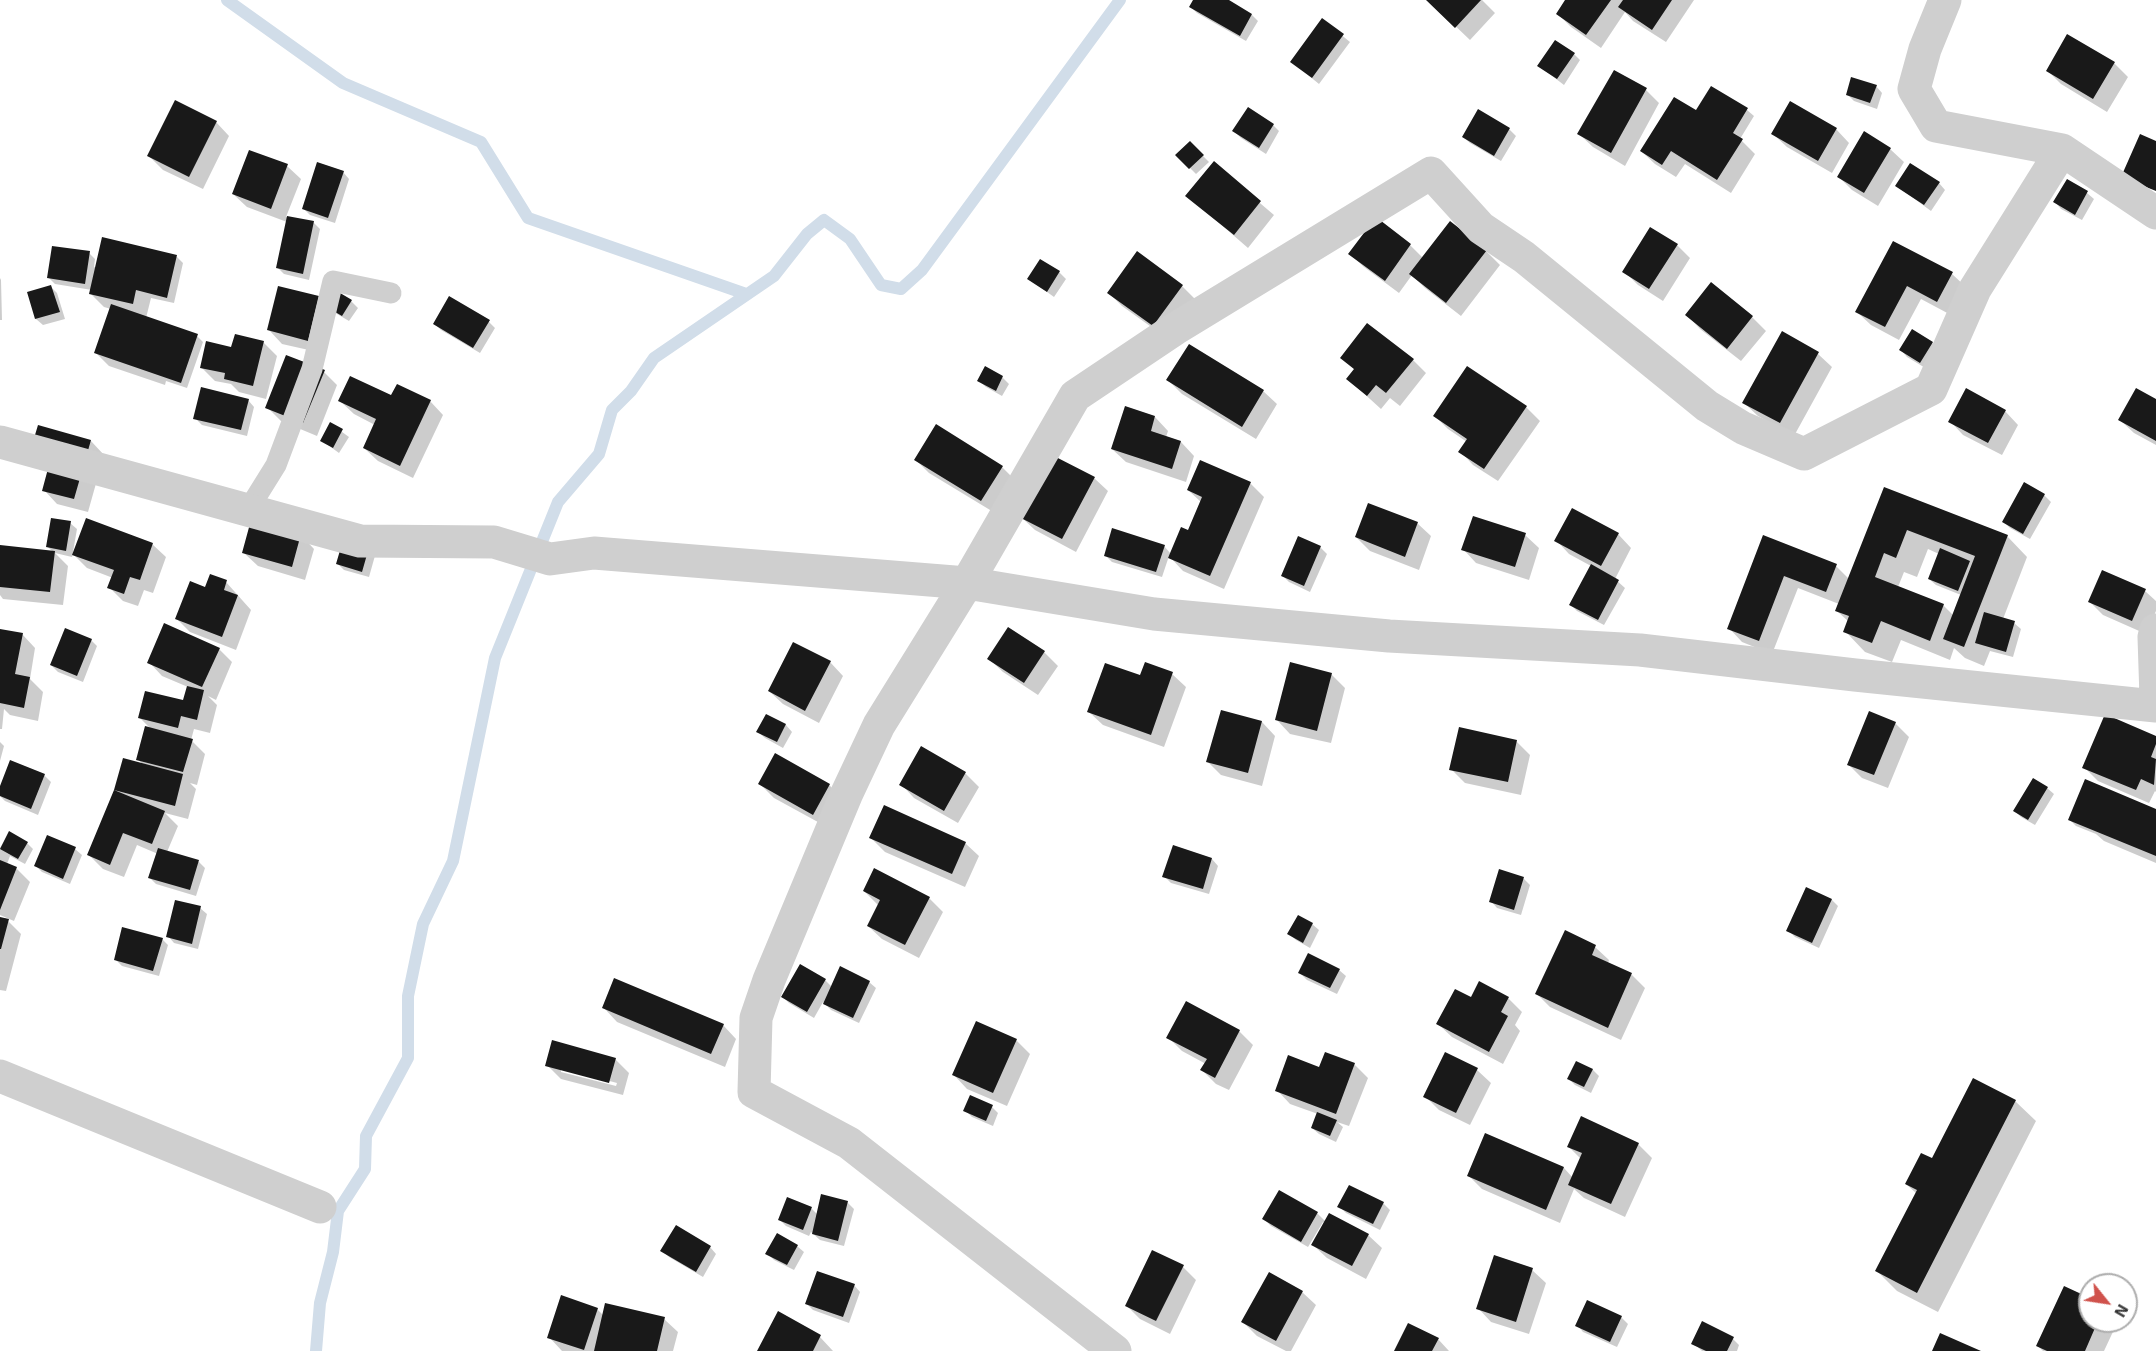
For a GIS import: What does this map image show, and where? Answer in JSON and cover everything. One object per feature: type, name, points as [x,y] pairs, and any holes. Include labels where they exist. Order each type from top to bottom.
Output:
[{"type":"street","points":[[1945,0],[1925,49],[1914,89],[1936,126],[2062,150],[2156,213]]},
{"type":"street","points":[[1115,1351],[849,1143],[754,1092],[756,1018],[769,980],[847,794],[879,725],[967,583],[1075,396],[1175,330],[1431,173],[1481,228],[1524,258],[1707,406],[1743,428],[1804,454],[1931,389],[1975,289],[2062,150]]},
{"type":"street","points":[[0,442],[360,541],[494,542],[535,556],[594,553],[967,583],[1154,614],[1389,636],[1640,650],[2156,706]]},
{"type":"street","points":[[2156,630],[2154,637],[2156,698]]},
{"type":"street","points":[[0,1076],[320,1207]]},
{"type":"lane","points":[[248,510],[276,465],[308,380],[333,281],[391,293]]},
{"type":"building","points":[[1193,0],[1229,0],[1252,14],[1240,36],[1189,7]]},
{"type":"building","points":[[1426,0],[1481,0],[1455,28]]},
{"type":"building","points":[[1565,0],[1611,0],[1586,35],[1556,14]]},
{"type":"building","points":[[1623,0],[1672,0],[1652,30],[1618,7]]},
{"type":"building","points":[[1322,18],[1344,34],[1312,78],[1290,62]]},
{"type":"building","points":[[2067,34],[2115,62],[2093,99],[2046,71]]},
{"type":"building","points":[[1555,40],[1575,53],[1557,79],[1537,66]]},
{"type":"building","points":[[1614,70],[1647,88],[1611,153],[1577,134]]},
{"type":"building","points":[[1851,77],[1877,85],[1870,103],[1846,95]]},
{"type":"building","points":[[1711,86],[1748,108],[1733,133],[1743,139],[1717,180],[1671,151],[1662,165],[1640,151],[1674,97],[1696,110]]},
{"type":"building","points":[[175,100],[217,121],[189,177],[147,156]]},
{"type":"building","points":[[1790,101],[1837,128],[1818,161],[1771,134]]},
{"type":"building","points":[[1248,107],[1274,124],[1259,148],[1232,131]]},
{"type":"building","points":[[1478,109],[1510,128],[1494,156],[1462,137]]},
{"type":"building","points":[[1864,131],[1891,148],[1864,193],[1837,177]]},
{"type":"building","points":[[2140,134],[2156,141],[2156,191],[2121,177]]},
{"type":"building","points":[[1190,141],[1204,155],[1189,169],[1175,155]]},
{"type":"building","points":[[249,150],[288,164],[271,209],[232,194]]},
{"type":"building","points":[[1214,161],[1261,201],[1234,235],[1185,196]]},
{"type":"building","points":[[317,162],[344,171],[328,218],[302,209]]},
{"type":"building","points":[[1910,163],[1940,182],[1924,205],[1895,186]]},
{"type":"building","points":[[2067,179],[2088,191],[2075,215],[2053,202]]},
{"type":"building","points":[[287,216],[314,221],[303,274],[276,268]]},
{"type":"building","points":[[1376,217],[1411,244],[1385,281],[1348,254]]},
{"type":"building","points":[[1450,221],[1487,250],[1446,303],[1409,274]]},
{"type":"building","points":[[1650,227],[1678,244],[1649,289],[1622,272]]},
{"type":"building","points":[[102,237],[177,255],[167,298],[136,290],[133,304],[89,294]]},
{"type":"building","points":[[1893,241],[1953,272],[1937,302],[1907,286],[1885,327],[1855,312]]},
{"type":"building","points":[[52,246],[90,251],[85,284],[47,278]]},
{"type":"building","points":[[1137,251],[1183,285],[1153,326],[1107,293]]},
{"type":"building","points":[[1040,259],[1060,271],[1047,292],[1027,279]]},
{"type":"building","points":[[1711,282],[1753,316],[1727,349],[1685,315]]},
{"type":"building","points":[[51,285],[60,312],[35,319],[27,292]]},
{"type":"building","points":[[278,286],[319,296],[308,341],[267,330]]},
{"type":"building","points":[[335,290],[352,300],[342,316],[325,306]]},
{"type":"building","points":[[449,296],[490,320],[473,348],[433,324]]},
{"type":"building","points":[[111,304],[198,334],[181,383],[94,353]]},
{"type":"building","points":[[1367,323],[1414,359],[1386,393],[1376,385],[1367,396],[1346,379],[1354,369],[1340,358]]},
{"type":"building","points":[[1912,329],[1933,342],[1920,363],[1899,350]]},
{"type":"building","points":[[1782,331],[1819,352],[1780,423],[1742,403]]},
{"type":"building","points":[[235,334],[264,341],[253,386],[224,379],[225,373],[200,368],[206,341],[231,347]]},
{"type":"building","points":[[1189,344],[1264,390],[1242,427],[1166,380]]},
{"type":"building","points":[[286,355],[325,370],[303,423],[265,408]]},
{"type":"building","points":[[985,366],[1003,376],[996,391],[977,381]]},
{"type":"building","points":[[1467,366],[1527,406],[1484,469],[1458,452],[1467,439],[1433,416]]},
{"type":"building","points":[[350,376],[391,395],[397,384],[431,400],[400,466],[363,448],[376,419],[338,401]]},
{"type":"building","points":[[201,387],[249,399],[241,430],[193,419]]},
{"type":"building","points":[[1966,388],[2006,410],[1988,443],[1948,422]]},
{"type":"building","points":[[2136,388],[2156,399],[2156,441],[2118,420]]},
{"type":"building","points":[[1125,406],[1155,416],[1151,431],[1181,441],[1172,469],[1111,449]]},
{"type":"building","points":[[330,422],[343,429],[333,448],[320,441]]},
{"type":"building","points":[[936,424],[1003,466],[981,501],[914,460]]},
{"type":"building","points":[[38,425],[91,440],[74,499],[42,491],[53,450],[32,445]]},
{"type":"building","points":[[1052,455],[1095,477],[1062,539],[1019,517]]},
{"type":"building","points":[[1200,460],[1251,482],[1210,576],[1168,558],[1181,527],[1188,530],[1202,497],[1187,490]]},
{"type":"building","points":[[2024,482],[2045,494],[2023,534],[2002,522]]},
{"type":"building","points":[[1884,487],[2008,535],[1964,647],[1943,639],[1975,556],[1907,530],[1896,558],[1884,553],[1875,577],[1944,604],[1930,641],[1881,621],[1872,643],[1843,632],[1849,616],[1835,611]]},
{"type":"building","points":[[1368,503],[1418,522],[1405,557],[1355,537]]},
{"type":"building","points":[[1572,508],[1619,533],[1601,566],[1554,541]]},
{"type":"building","points":[[1473,516],[1526,533],[1515,567],[1461,550]]},
{"type":"building","points":[[51,518],[71,521],[66,551],[46,547]]},
{"type":"building","points":[[86,518],[153,543],[140,580],[130,577],[124,594],[107,588],[114,570],[72,555]]},
{"type":"building","points":[[251,520],[301,534],[292,567],[242,553]]},
{"type":"building","points":[[1112,528],[1165,545],[1156,572],[1104,556]]},
{"type":"building","points":[[346,530],[372,537],[362,572],[336,564]]},
{"type":"building","points":[[1763,535],[1837,564],[1826,592],[1784,576],[1759,641],[1727,629]]},
{"type":"building","points":[[1298,536],[1321,546],[1304,586],[1281,576]]},
{"type":"building","points":[[0,545],[55,551],[50,592],[0,587]]},
{"type":"building","points":[[1940,548],[1970,561],[1958,591],[1928,579]]},
{"type":"building","points":[[1591,564],[1619,580],[1598,620],[1569,605]]},
{"type":"building","points":[[2102,570],[2146,589],[2132,621],[2088,602]]},
{"type":"building","points":[[210,574],[227,580],[224,590],[238,595],[222,637],[175,619],[190,581],[205,587]]},
{"type":"building","points":[[1984,612],[2015,621],[2006,652],[1975,643]]},
{"type":"building","points":[[164,623],[220,648],[202,687],[147,663]]},
{"type":"building","points":[[1008,627],[1045,651],[1024,683],[987,659]]},
{"type":"building","points":[[65,628],[92,639],[77,676],[50,665]]},
{"type":"building","points":[[0,629],[23,633],[15,674],[30,677],[24,708],[0,703]]},
{"type":"building","points":[[793,642],[831,661],[805,711],[768,691]]},
{"type":"building","points":[[1145,662],[1173,672],[1151,735],[1087,712],[1105,663],[1140,675]]},
{"type":"building","points":[[1290,662],[1332,673],[1317,731],[1275,720]]},
{"type":"building","points":[[187,686],[204,690],[197,720],[181,716],[178,728],[138,718],[145,691],[183,700]]},
{"type":"building","points":[[1221,710],[1262,721],[1248,773],[1206,762]]},
{"type":"building","points":[[1869,711],[1896,722],[1874,775],[1847,765]]},
{"type":"building","points":[[766,714],[786,724],[777,742],[756,732]]},
{"type":"building","points":[[2105,714],[2156,736],[2156,744],[2151,757],[2156,759],[2154,785],[2141,779],[2136,790],[2082,768]]},
{"type":"building","points":[[145,726],[193,739],[183,772],[136,760]]},
{"type":"building","points":[[1459,727],[1517,740],[1508,782],[1449,770]]},
{"type":"building","points":[[921,746],[966,772],[944,811],[899,785]]},
{"type":"building","points":[[775,753],[830,784],[813,815],[758,784]]},
{"type":"building","points":[[123,758],[183,774],[175,806],[114,790]]},
{"type":"building","points":[[10,760],[45,774],[31,809],[0,796],[0,786]]},
{"type":"building","points":[[2033,778],[2048,787],[2028,820],[2013,811]]},
{"type":"building","points":[[2085,779],[2156,809],[2156,856],[2068,820]]},
{"type":"building","points":[[114,790],[165,811],[152,844],[123,833],[110,865],[87,855]]},
{"type":"building","points":[[884,805],[966,842],[952,874],[869,838]]},
{"type":"building","points":[[9,831],[28,842],[18,859],[0,849]]},
{"type":"building","points":[[47,835],[76,847],[63,879],[34,866]]},
{"type":"building","points":[[1173,845],[1212,858],[1203,889],[1162,877]]},
{"type":"building","points":[[158,848],[199,860],[190,890],[148,878]]},
{"type":"building","points":[[0,860],[17,867],[0,910]]},
{"type":"building","points":[[874,868],[930,897],[905,945],[867,926],[880,900],[863,891]]},
{"type":"building","points":[[1499,869],[1524,877],[1514,910],[1489,902]]},
{"type":"building","points":[[1806,887],[1832,899],[1812,943],[1786,931]]},
{"type":"building","points":[[175,900],[201,906],[192,944],[166,937]]},
{"type":"building","points":[[1298,915],[1313,923],[1303,943],[1287,934]]},
{"type":"building","points":[[0,917],[9,919],[1,949],[0,949]]},
{"type":"building","points":[[122,927],[163,938],[153,971],[114,960]]},
{"type":"building","points":[[1565,930],[1596,945],[1592,955],[1632,973],[1608,1028],[1535,994]]},
{"type":"building","points":[[1308,953],[1340,969],[1330,988],[1298,973]]},
{"type":"building","points":[[800,964],[826,979],[807,1012],[781,997]]},
{"type":"building","points":[[840,966],[870,981],[853,1018],[823,1004]]},
{"type":"building","points":[[614,978],[724,1024],[711,1054],[602,1008]]},
{"type":"building","points":[[1479,981],[1509,997],[1501,1012],[1508,1016],[1489,1052],[1436,1024],[1455,989],[1471,997]]},
{"type":"building","points":[[1186,1001],[1240,1030],[1215,1078],[1200,1070],[1207,1059],[1166,1038]]},
{"type":"building","points":[[976,1021],[1017,1039],[993,1093],[952,1075]]},
{"type":"building","points":[[552,1040],[616,1058],[609,1083],[545,1066]]},
{"type":"building","points":[[1325,1052],[1355,1063],[1336,1114],[1275,1091],[1288,1055],[1319,1067]]},
{"type":"building","points":[[1445,1052],[1478,1068],[1456,1113],[1423,1097]]},
{"type":"building","points":[[1576,1061],[1593,1069],[1584,1087],[1567,1079]]},
{"type":"building","points":[[1973,1078],[2016,1100],[1917,1293],[1875,1271],[1917,1190],[1905,1184],[1921,1153],[1932,1158]]},
{"type":"building","points":[[970,1095],[993,1105],[986,1121],[963,1111]]},
{"type":"building","points":[[1317,1112],[1337,1120],[1330,1136],[1311,1128]]},
{"type":"building","points":[[1581,1116],[1639,1143],[1611,1204],[1568,1185],[1582,1153],[1567,1147]]},
{"type":"building","points":[[1485,1133],[1564,1167],[1546,1210],[1467,1176]]},
{"type":"building","points":[[1349,1185],[1384,1202],[1373,1224],[1337,1207]]},
{"type":"building","points":[[1279,1190],[1318,1212],[1301,1242],[1262,1219]]},
{"type":"building","points":[[821,1194],[848,1201],[838,1241],[812,1234]]},
{"type":"building","points":[[787,1197],[812,1207],[803,1230],[778,1220]]},
{"type":"building","points":[[1329,1213],[1369,1234],[1352,1266],[1311,1245]]},
{"type":"building","points":[[676,1225],[711,1246],[696,1272],[660,1251]]},
{"type":"building","points":[[777,1233],[798,1245],[787,1265],[765,1254]]},
{"type":"building","points":[[1152,1250],[1184,1265],[1156,1321],[1125,1306]]},
{"type":"building","points":[[1494,1255],[1533,1268],[1516,1322],[1476,1309]]},
{"type":"building","points":[[817,1271],[855,1284],[843,1317],[805,1304]]},
{"type":"building","points":[[1269,1272],[1303,1291],[1276,1341],[1241,1322]]},
{"type":"building","points":[[2064,1286],[2078,1292],[2078,1333],[2093,1333],[2085,1351],[2047,1351],[2036,1346]]},
{"type":"building","points":[[561,1295],[598,1308],[584,1350],[547,1338]]},
{"type":"building","points":[[1587,1300],[1622,1316],[1610,1342],[1575,1326]]},
{"type":"building","points":[[605,1303],[665,1317],[657,1351],[594,1351]]},
{"type":"building","points":[[778,1311],[821,1335],[813,1351],[757,1351]]},
{"type":"building","points":[[1702,1321],[1734,1337],[1727,1351],[1706,1351],[1691,1344]]},
{"type":"building","points":[[1408,1323],[1439,1338],[1432,1351],[1394,1351]]},
{"type":"building","points":[[1940,1333],[1981,1351],[1932,1351]]},
{"type":"waterway","points":[[227,0],[343,83],[481,142],[528,218],[746,294]]},
{"type":"waterway","points":[[316,1351],[320,1303],[333,1252],[338,1211],[365,1169],[366,1136],[408,1058],[408,996],[423,924],[453,861],[495,658],[558,502],[599,454],[612,410],[631,391],[654,358],[774,276],[807,234],[824,220],[850,239],[881,285],[901,289],[922,270],[1120,0]]}]
